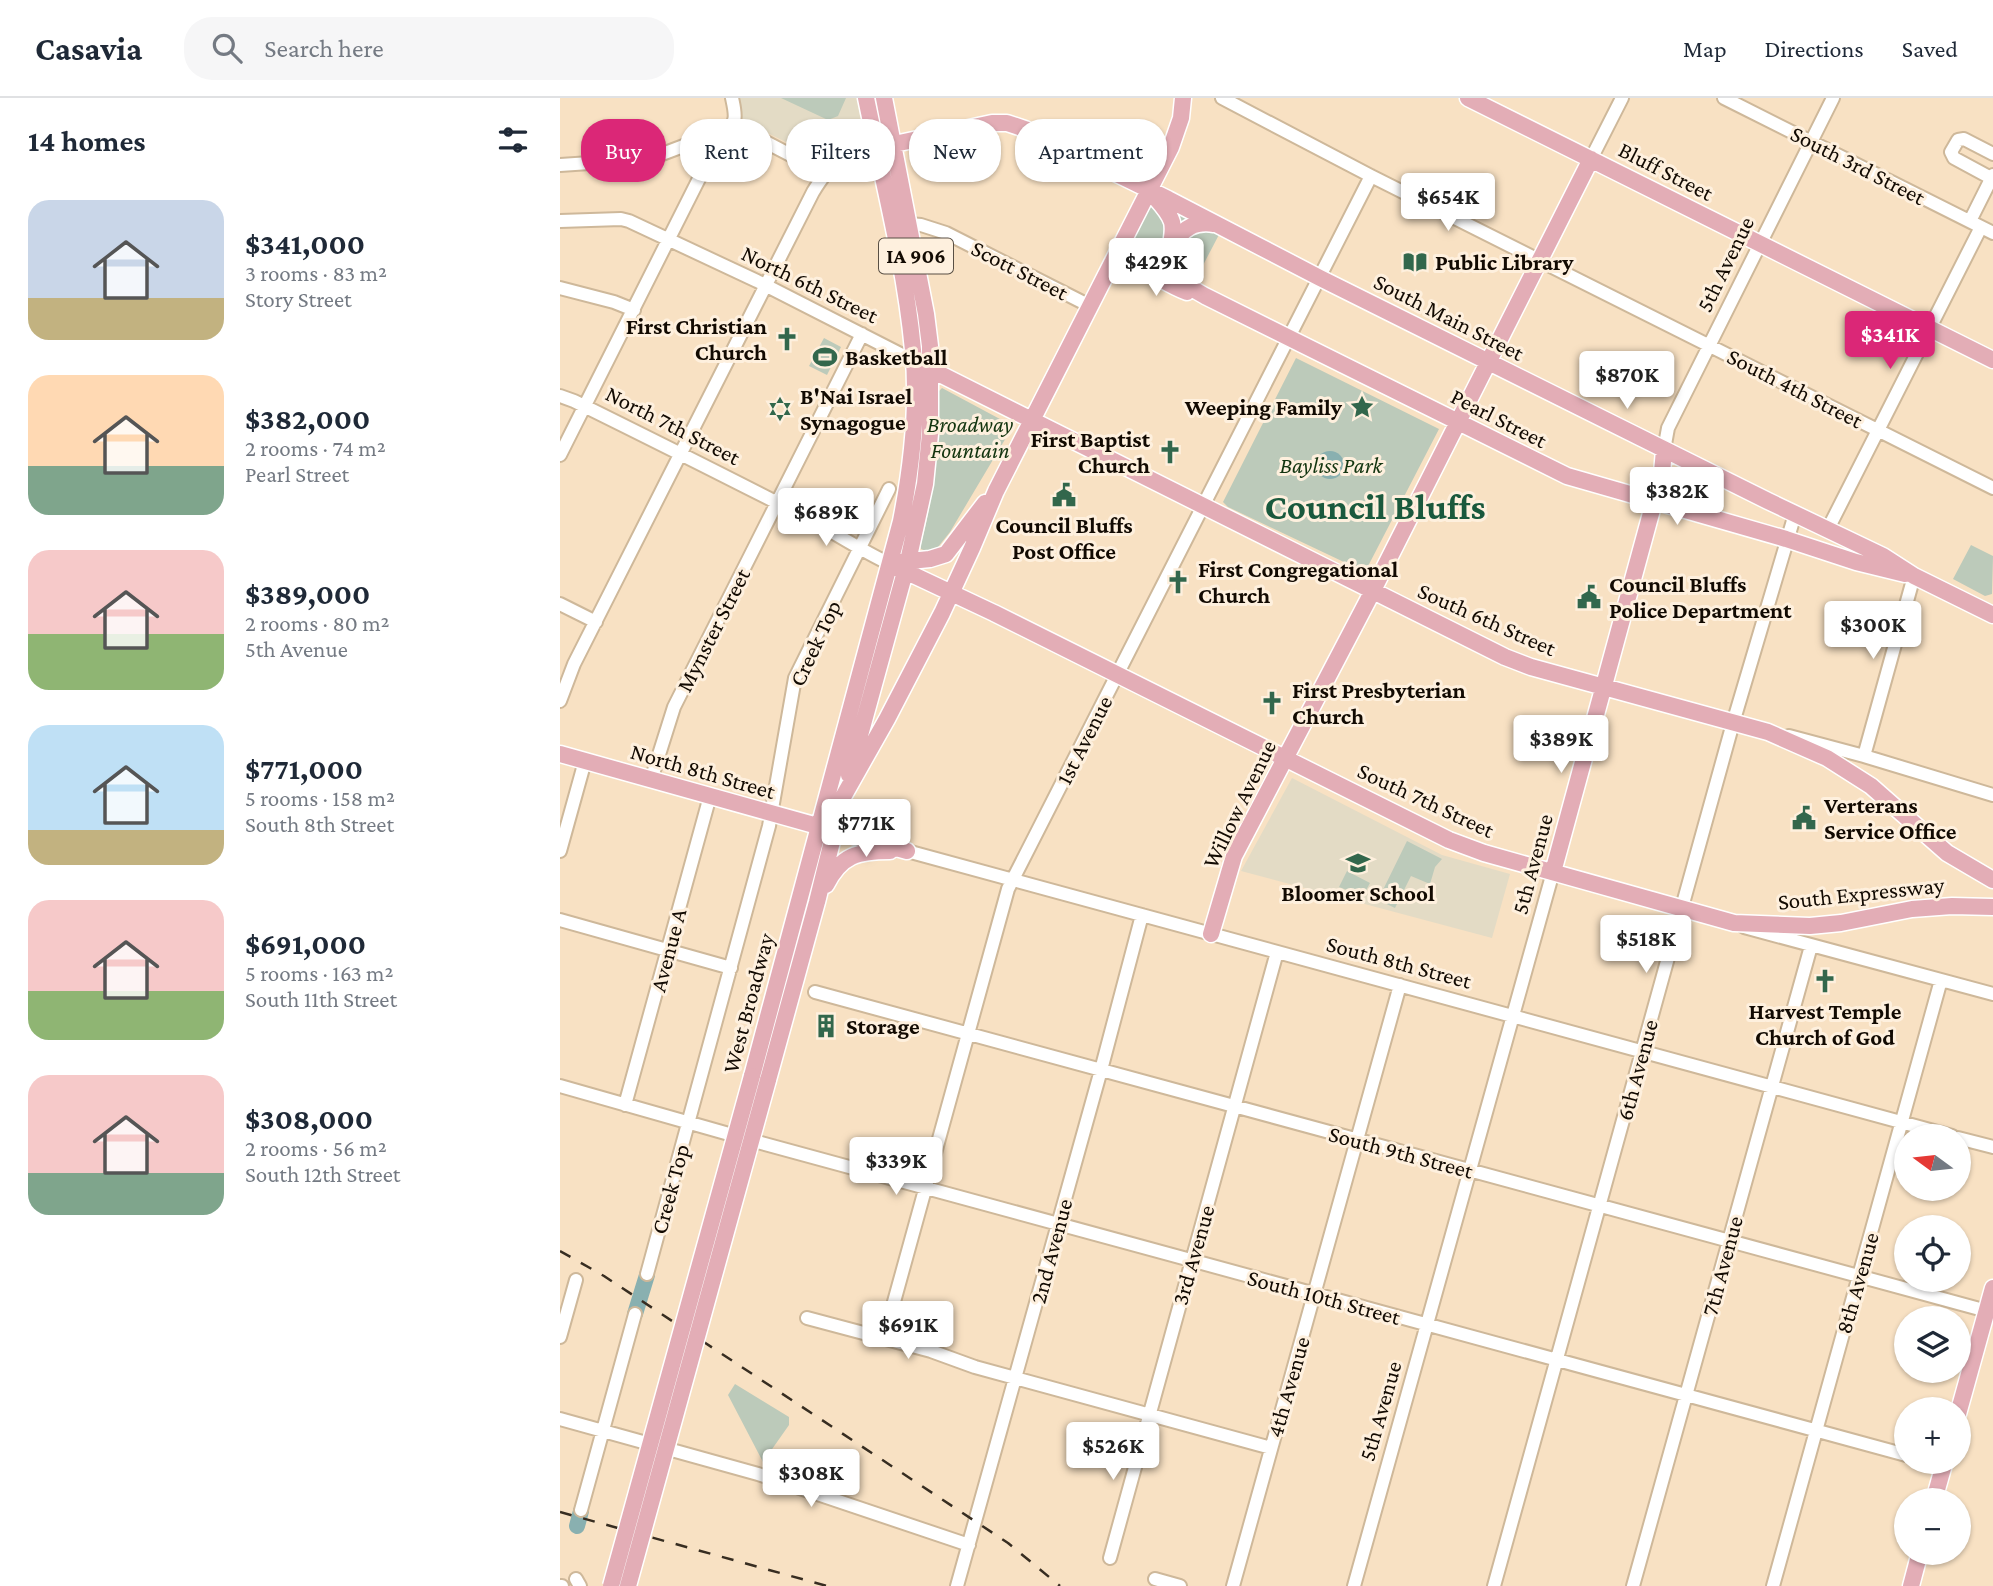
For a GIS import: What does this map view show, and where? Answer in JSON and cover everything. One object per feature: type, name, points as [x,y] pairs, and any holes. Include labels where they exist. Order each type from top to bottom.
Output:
[{"type":"main road","name":"IA 906","points":[[866,98],[874,119]]},
{"type":"main road","name":"IA 906","points":[[884,98],[884,119]]},
{"type":"main road","name":"West Broadway","points":[[611,1586],[760,1078],[817,902],[843,797],[887,719],[951,593],[996,491],[1149,190],[1177,131],[1183,98]]},
{"type":"main road","name":"Bluff Street","points":[[1468,98],[1993,360]]},
{"type":"main road","name":"South Main Street","points":[[895,144],[992,123],[1007,123],[1034,133],[1664,450],[1883,556],[1914,576],[1993,615]]},
{"type":"main road","name":"Willow Avenue","points":[[1211,934],[1234,856],[1372,592],[1591,159]]},
{"type":"main road","name":"IA 906","points":[[895,180],[909,224],[926,314],[930,369],[928,466],[921,510],[907,566]]},
{"type":"main road","name":"IA 906","points":[[889,182],[914,360],[912,452],[903,510],[890,564]]},
{"type":"main road","name":"Pearl Street","points":[[1149,190],[1172,221],[1172,267],[1188,287],[1205,296],[1567,476],[1856,562],[1914,576]]},
{"type":"main road","points":[[1171,251],[1179,235],[1192,225],[1218,225]]},
{"type":"main road","points":[[1113,261],[1135,264],[1170,285],[1205,296]]},
{"type":"main road","name":"North 6th Street","points":[[914,360],[1032,420]]},
{"type":"main road","name":"South 6th Street","points":[[1032,420],[1515,662],[1768,732]]},
{"type":"main road","name":"5th Avenue","points":[[1553,873],[1655,502],[1664,450]]},
{"type":"main road","name":"West Broadway","points":[[628,1586],[760,1078],[780,979],[817,826],[890,564],[907,566],[946,554],[996,491]]},
{"type":"main road","points":[[843,797],[907,566],[951,593]]},
{"type":"main road","name":"South 7th Street","points":[[951,593],[1461,845],[1734,923]]},
{"type":"main road","name":"South Expressway","points":[[1768,732],[1827,758],[1856,775],[1947,853],[1993,880]]},
{"type":"main road","name":"North 8th Street","points":[[560,754],[834,831]]},
{"type":"main road","name":"South 8th Street","points":[[834,831],[907,851]]},
{"type":"main road","points":[[817,902],[831,875],[845,859],[861,853],[907,851]]},
{"type":"main road","name":"South Expressway","points":[[1734,923],[1810,926],[1841,923],[1912,909],[1964,905],[1993,907]]},
{"type":"main road","points":[[1963,1397],[1993,1288]]},
{"type":"main road","points":[[1910,1586],[1916,1565]]},
{"type":"street","points":[[732,98],[735,114],[732,119]]},
{"type":"street","name":"South 4th Street","points":[[1222,98],[1371,176],[1993,488]]},
{"type":"street","name":"Willow Avenue","points":[[1591,159],[1622,98]]},
{"type":"street","name":"South 3rd Street","points":[[1724,98],[1981,227]]},
{"type":"street","name":"5th Avenue","points":[[1664,450],[1668,428],[1833,98]]},
{"type":"street","points":[[1828,529],[1981,227],[1992,176],[1954,158],[1951,152],[1958,140],[1964,139],[1993,154]]},
{"type":"street","points":[[560,165],[649,159],[680,147]]},
{"type":"street","name":"1st Avenue","points":[[884,1338],[967,1033],[1012,881],[1371,176]]},
{"type":"street","points":[[560,455],[700,182]]},
{"type":"street","points":[[560,701],[596,622],[820,182]]},
{"type":"street","name":"North 6th Street","points":[[560,221],[621,219],[766,286],[914,360]]},
{"type":"street","name":"Scott Street","points":[[909,224],[946,233],[1090,306]]},
{"type":"street","points":[[560,288],[634,310]]},
{"type":"street","name":"Mynster Street","points":[[651,780],[674,707],[862,334]]},
{"type":"street","name":"North 7th Street","points":[[560,396],[777,502],[890,564]]},
{"type":"street","name":"Creek Top","points":[[647,1273],[772,814],[795,678],[889,489]]},
{"type":"street","name":"6th Avenue","points":[[1494,1586],[1733,723],[1795,514]]},
{"type":"street","points":[[1864,756],[1914,576]]},
{"type":"street","points":[[560,604],[596,622]]},
{"type":"street","name":"South 6th Street","points":[[1768,732],[1992,792]]},
{"type":"street","points":[[560,851],[585,761]]},
{"type":"street","name":"Avenue A","points":[[625,1105],[710,796]]},
{"type":"street","name":"South 8th Street","points":[[907,851],[1909,1124]]},
{"type":"street","name":"5th Avenue","points":[[1354,1586],[1553,873]]},
{"type":"street","name":"2nd Avenue","points":[[957,1586],[1142,915]]},
{"type":"street","points":[[560,920],[731,968]]},
{"type":"street","name":"South 7th Street","points":[[1734,923],[1768,935],[1993,995]]},
{"type":"street","name":"7th Avenue","points":[[1633,1586],[1811,946]]},
{"type":"street","name":"3rd Avenue","points":[[1110,1558],[1278,952]]},
{"type":"street","name":"8th Avenue","points":[[1773,1586],[1941,981]]},
{"type":"street","name":"4th Avenue","points":[[1233,1586],[1400,985]]},
{"type":"street","name":"South 9th Street","points":[[815,992],[1987,1311]]},
{"type":"street","name":"South 10th Street","points":[[560,1086],[1894,1452]]},
{"type":"street","points":[[1971,1141],[1993,1147]]},
{"type":"street","points":[[560,1336],[576,1280]]},
{"type":"street","points":[[581,1510],[635,1314]]},
{"type":"street","points":[[807,1318],[1270,1448]]},
{"type":"street","points":[[560,1419],[758,1474],[969,1545]]},
{"type":"street","points":[[1155,1579],[1180,1586]]},
{"type":"shaded area","points":[[735,98],[857,98],[861,119],[786,119],[786,142],[772,135],[772,119],[739,119]]},
{"type":"shaded area","name":"Bloomer School","points":[[1292,778],[1442,855],[1510,874],[1492,938],[1241,871]]},
{"type":"green space","points":[[781,98],[846,98],[838,116],[826,119]]},
{"type":"green space","points":[[1149,190],[1223,227],[1189,292],[1113,261]]},
{"type":"green space","name":"Basketball","points":[[824,338],[841,347],[827,375],[809,366]]},
{"type":"green space","name":"Bayliss Park","points":[[1296,358],[1439,429],[1365,572],[1228,507],[1223,502]]},
{"type":"green space","name":"Broadway Fountain","points":[[942,388],[1013,426],[950,532],[938,547],[926,551],[921,549],[921,544],[935,468],[939,391]]},
{"type":"green space","points":[[1971,545],[1993,556],[1992,594],[1985,596],[1953,579]]},
{"type":"green space","points":[[1407,841],[1442,859],[1435,867],[1430,884],[1411,876],[1395,908],[1378,900]]},
{"type":"green space","points":[[1347,871],[1370,883],[1363,896],[1339,887]]},
{"type":"green space","points":[[735,1384],[789,1417],[789,1425],[763,1462],[728,1395]]},
{"type":"water","points":[[1330,451],[1340,455],[1344,465],[1340,475],[1330,479],[1320,475],[1316,465],[1320,455]]},
{"type":"waterway","points":[[635,1314],[647,1275]]},
{"type":"waterway","points":[[577,1526],[581,1511]]},
{"type":"railway","points":[[560,1251],[604,1276],[1008,1543],[1060,1586]]},
{"type":"railway","points":[[560,1512],[827,1586]]},
{"type":"place","name":"Public Library","points":[[1415,262]]},
{"type":"place","name":"First Christian Church","points":[[787,339]]},
{"type":"place","name":"Basketball","points":[[825,357]]},
{"type":"place","name":"Weeping Family","points":[[1362,407]]},
{"type":"place","name":"B'Nai Israel Synagogue","points":[[780,409]]},
{"type":"place","name":"First Baptist Church","points":[[1170,452]]},
{"type":"place","name":"Council Bluffs Post Office","points":[[1064,495]]},
{"type":"place","name":"First Congregational Church","points":[[1178,582]]},
{"type":"place","name":"Council Bluffs Police Department","points":[[1589,597]]},
{"type":"place","name":"First Presbyterian Church","points":[[1272,703]]},
{"type":"place","name":"Verterans Service Office","points":[[1804,818]]},
{"type":"place","name":"Bloomer School","points":[[1358,863]]},
{"type":"place","name":"Harvest Temple Church of God","points":[[1825,981]]},
{"type":"place","name":"Storage","points":[[826,1026]]},
{"type":"district","name":"Council Bluffs","points":[[1375,506]]}]
